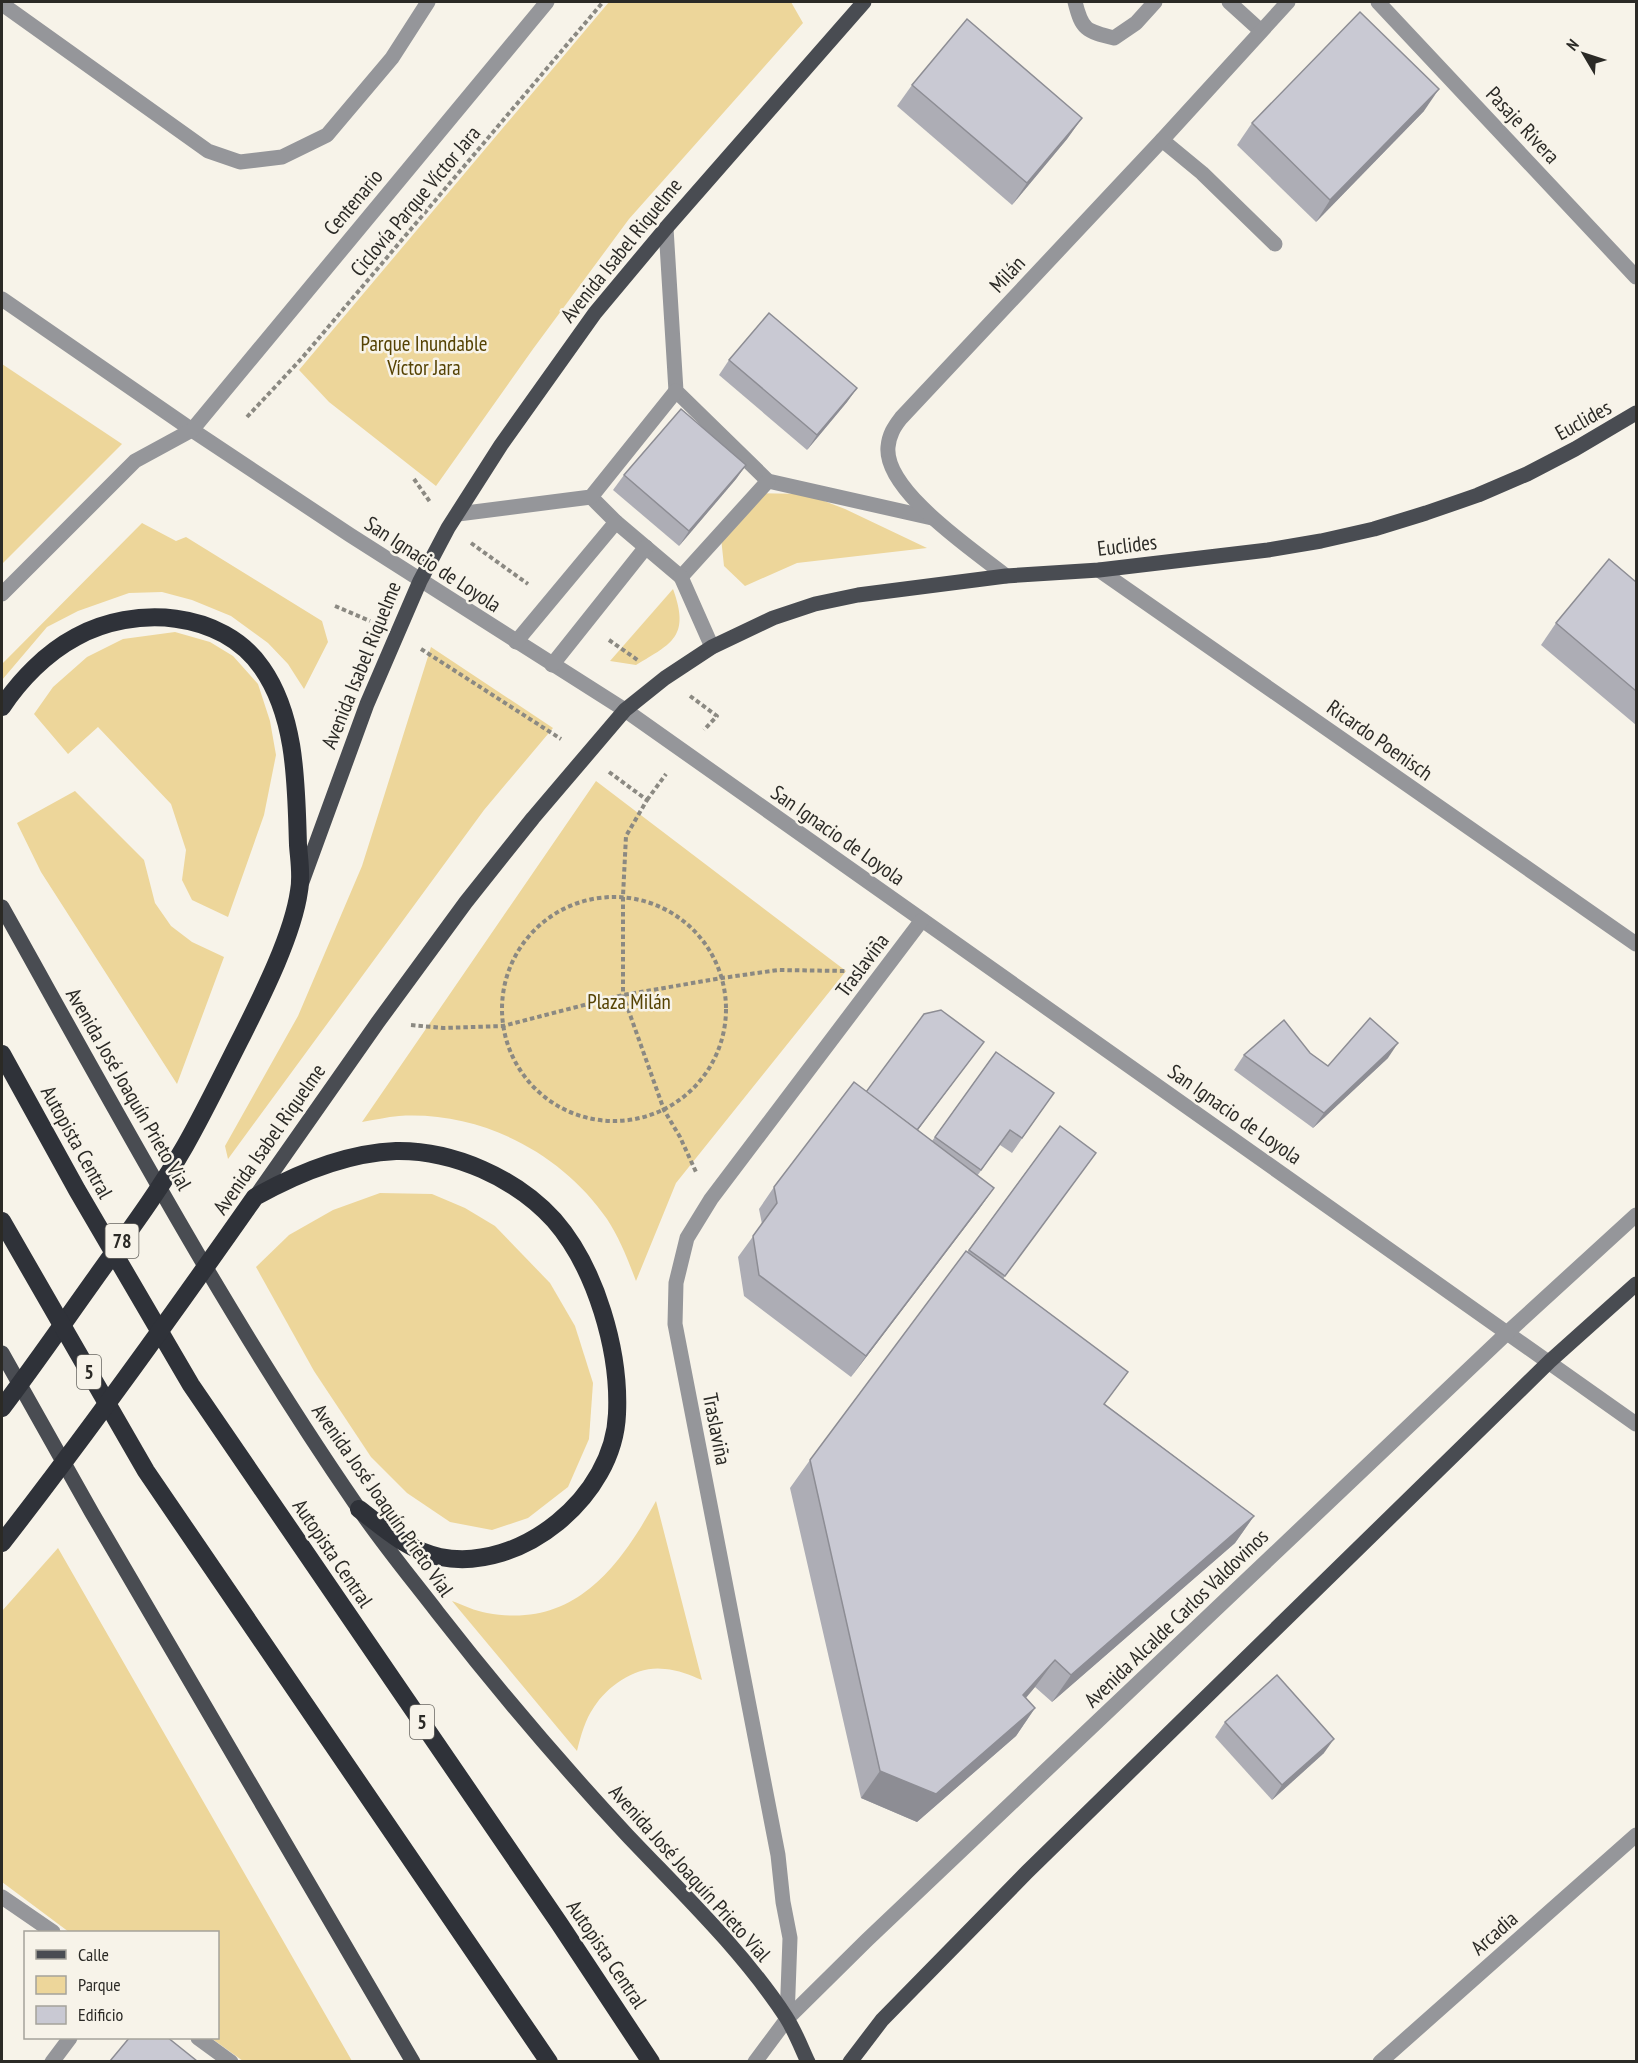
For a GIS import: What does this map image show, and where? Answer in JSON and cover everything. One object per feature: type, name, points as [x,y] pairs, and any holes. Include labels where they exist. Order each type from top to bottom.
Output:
[{"type":"highway","points":[[2,707],[17,686],[43,660],[72,639],[99,627],[130,619],[165,618],[203,625],[226,634],[245,648],[263,669],[276,694],[285,719],[296,788],[300,889]]},
{"type":"highway","name":"Avenida Isabel Riquelme","points":[[2,1408],[134,1225],[184,1147],[259,1003],[290,927],[300,889]]},
{"type":"highway","name":"Autopista Central","points":[[2,1054],[77,1190],[191,1384],[546,1903],[651,2061]]},
{"type":"highway","points":[[255,1197],[331,1163],[376,1153],[417,1153],[472,1165],[507,1183],[554,1220],[580,1259],[602,1310],[612,1348],[615,1371],[618,1413],[615,1430],[605,1460],[590,1486],[578,1502],[552,1528],[516,1548],[496,1554],[457,1558],[440,1557],[403,1543],[359,1509]]},
{"type":"highway","name":"Avenida Isabel Riquelme","points":[[2,1543],[158,1335],[255,1197]]},
{"type":"highway","name":"5","points":[[2,1221],[146,1471],[549,2061]]},
{"type":"main road","name":"Avenida Isabel Riquelme","points":[[300,889],[367,704],[420,581],[448,528],[501,445],[595,313],[666,228],[864,2]]},
{"type":"main road","name":"Euclides","points":[[625,710],[665,678],[712,647],[773,618],[815,604],[858,595],[1006,576],[1099,570],[1268,550],[1321,541],[1426,513],[1478,495],[1527,474],[1636,413]]},
{"type":"main road","name":"Avenida Isabel Riquelme","points":[[255,1197],[466,902],[533,818],[625,710]]},
{"type":"main road","name":"Avenida José Joaquín Prieto Vial","points":[[2,907],[234,1315],[359,1509],[512,1705],[587,1791],[748,1967],[787,2019],[808,2061]]},
{"type":"main road","points":[[850,2061],[882,2020],[1010,1889],[1550,1361],[1636,1284]]},
{"type":"main road","points":[[2,1353],[92,1513],[413,2061]]},
{"type":"street","points":[[2,4],[208,151],[240,162],[282,157],[327,135],[392,58],[428,2]]},
{"type":"street","name":"Centenario","points":[[192,430],[547,2]]},
{"type":"street","points":[[1075,2],[1080,21],[1091,33],[1114,38],[1136,23],[1155,2]]},
{"type":"street","points":[[1229,2],[1261,31]]},
{"type":"street","name":"Milán","points":[[1006,576],[932,518],[906,489],[890,465],[887,448],[891,432],[901,418],[1288,2]]},
{"type":"street","name":"Pasaje Rivera","points":[[1378,2],[1636,276]]},
{"type":"street","points":[[1162,140],[1202,173],[1275,244]]},
{"type":"street","points":[[666,228],[676,392],[768,481],[932,518]]},
{"type":"street","name":"San Ignacio de Loyola","points":[[2,299],[192,430],[420,581],[625,710],[1550,1361],[1636,1424]]},
{"type":"street","points":[[458,514],[591,497],[676,392]]},
{"type":"street","points":[[2,594],[135,461],[192,430]]},
{"type":"street","points":[[681,577],[768,481]]},
{"type":"street","points":[[591,497],[616,522],[681,577],[712,647]]},
{"type":"street","points":[[516,642],[616,522]]},
{"type":"street","points":[[552,664],[646,547]]},
{"type":"street","name":"Ricardo Poenisch","points":[[1099,570],[1636,944]]},
{"type":"street","name":"Traslaviña","points":[[787,2019],[790,1938],[778,1855],[675,1324],[676,1283],[687,1238],[711,1199],[922,920]]},
{"type":"street","name":"Avenida Alcalde Carlos Valdovinos","points":[[755,2061],[787,2019],[867,1940],[1508,1332],[1636,1215]]},
{"type":"street","name":"Arcadia","points":[[1380,2061],[1636,1835]]},
{"type":"street","points":[[2,1897],[52,1931]]},
{"type":"street","points":[[52,2061],[68,2039]]},
{"type":"street","points":[[201,2039],[231,2061]]},
{"type":"path","name":"Ciclovía Parque Víctor Jara","points":[[247,417],[302,358],[603,2]]},
{"type":"path","points":[[335,606],[397,633],[586,755],[647,800],[626,836],[623,896],[623,995],[664,1110],[711,1199]]},
{"type":"path","points":[[623,896],[655,904],[687,922],[706,944],[722,978],[727,1004],[723,1038],[709,1070],[689,1093],[664,1110],[635,1120],[605,1122],[576,1116],[548,1101],[526,1080],[511,1054],[502,1026],[502,996],[509,968],[524,941],[550,917],[582,901],[623,896]]},
{"type":"path","points":[[378,1022],[443,1028],[502,1026],[623,995],[722,978],[778,970],[884,971]]},
{"type":"green space","name":"Parque Inundable Víctor Jara","points":[[609,2],[791,2],[803,23],[629,219],[436,486],[329,402],[299,370]]},
{"type":"green space","points":[[2,364],[122,444],[2,564]]},
{"type":"green space","points":[[755,493],[806,494],[845,509],[927,548],[797,563],[745,586],[724,566],[720,528]]},
{"type":"green space","points":[[142,523],[176,541],[186,537],[322,621],[328,642],[304,689],[288,664],[268,643],[231,616],[192,600],[162,592],[129,593],[78,611],[47,627],[2,680],[2,664]]},
{"type":"green space","points":[[673,589],[680,618],[679,628],[668,644],[636,665],[610,661]]},
{"type":"green space","points":[[175,632],[210,642],[233,656],[258,684],[270,721],[276,755],[264,815],[228,917],[192,900],[182,880],[186,850],[171,804],[98,727],[68,754],[34,714],[53,687],[87,657],[123,639]]},
{"type":"green space","points":[[431,647],[553,728],[484,810],[228,1159],[225,1146],[298,1016],[362,866]]},
{"type":"green space","name":"Plaza Milán","points":[[596,781],[846,971],[676,1183],[636,1281],[620,1242],[607,1219],[588,1195],[566,1174],[516,1140],[459,1121],[429,1116],[399,1116],[362,1122]]},
{"type":"green space","points":[[75,791],[144,860],[155,903],[171,926],[192,942],[224,957],[177,1084],[41,872],[17,823]]},
{"type":"green space","points":[[380,1193],[432,1194],[465,1208],[495,1226],[550,1283],[575,1326],[593,1383],[589,1439],[568,1487],[528,1518],[492,1530],[450,1522],[407,1493],[371,1457],[314,1371],[256,1267],[289,1235],[333,1210]]},
{"type":"green space","points":[[656,1501],[702,1680],[675,1670],[665,1669],[645,1670],[625,1678],[608,1691],[594,1707],[586,1722],[577,1751],[452,1601],[487,1613],[518,1616],[545,1612],[569,1602],[590,1588],[609,1570],[642,1526]]},
{"type":"green space","points":[[58,1548],[352,2061],[243,2061],[212,2039],[219,2039],[219,1931],[68,1931],[2,1882],[2,1611]]},
{"type":"building","points":[[1360,12],[1439,89],[1330,200],[1252,123]]},
{"type":"building","points":[[967,19],[1082,118],[1027,183],[912,85]]},
{"type":"building","points":[[769,313],[857,388],[817,435],[729,360]]},
{"type":"building","points":[[681,409],[746,465],[689,531],[624,475]]},
{"type":"building","points":[[1609,559],[1636,582],[1636,691],[1556,623]]},
{"type":"building","points":[[941,1010],[984,1042],[917,1130],[866,1092],[924,1014]]},
{"type":"building","points":[[1370,1018],[1398,1043],[1324,1113],[1244,1055],[1284,1020],[1310,1053],[1328,1066]]},
{"type":"building","points":[[996,1052],[1054,1093],[1022,1138],[1010,1130],[981,1170],[935,1137]]},
{"type":"building","points":[[854,1082],[994,1188],[866,1356],[759,1275],[753,1236],[777,1203],[774,1187]]},
{"type":"building","points":[[1060,1126],[1096,1153],[1005,1276],[969,1250]]},
{"type":"building","points":[[966,1251],[1128,1372],[1104,1404],[1254,1516],[1071,1675],[1055,1660],[1023,1695],[1035,1708],[936,1794],[880,1771],[810,1460]]},
{"type":"building","points":[[1277,1675],[1334,1739],[1282,1785],[1225,1722]]},
{"type":"building","points":[[128,2039],[170,2039],[197,2061],[110,2061]]}]
